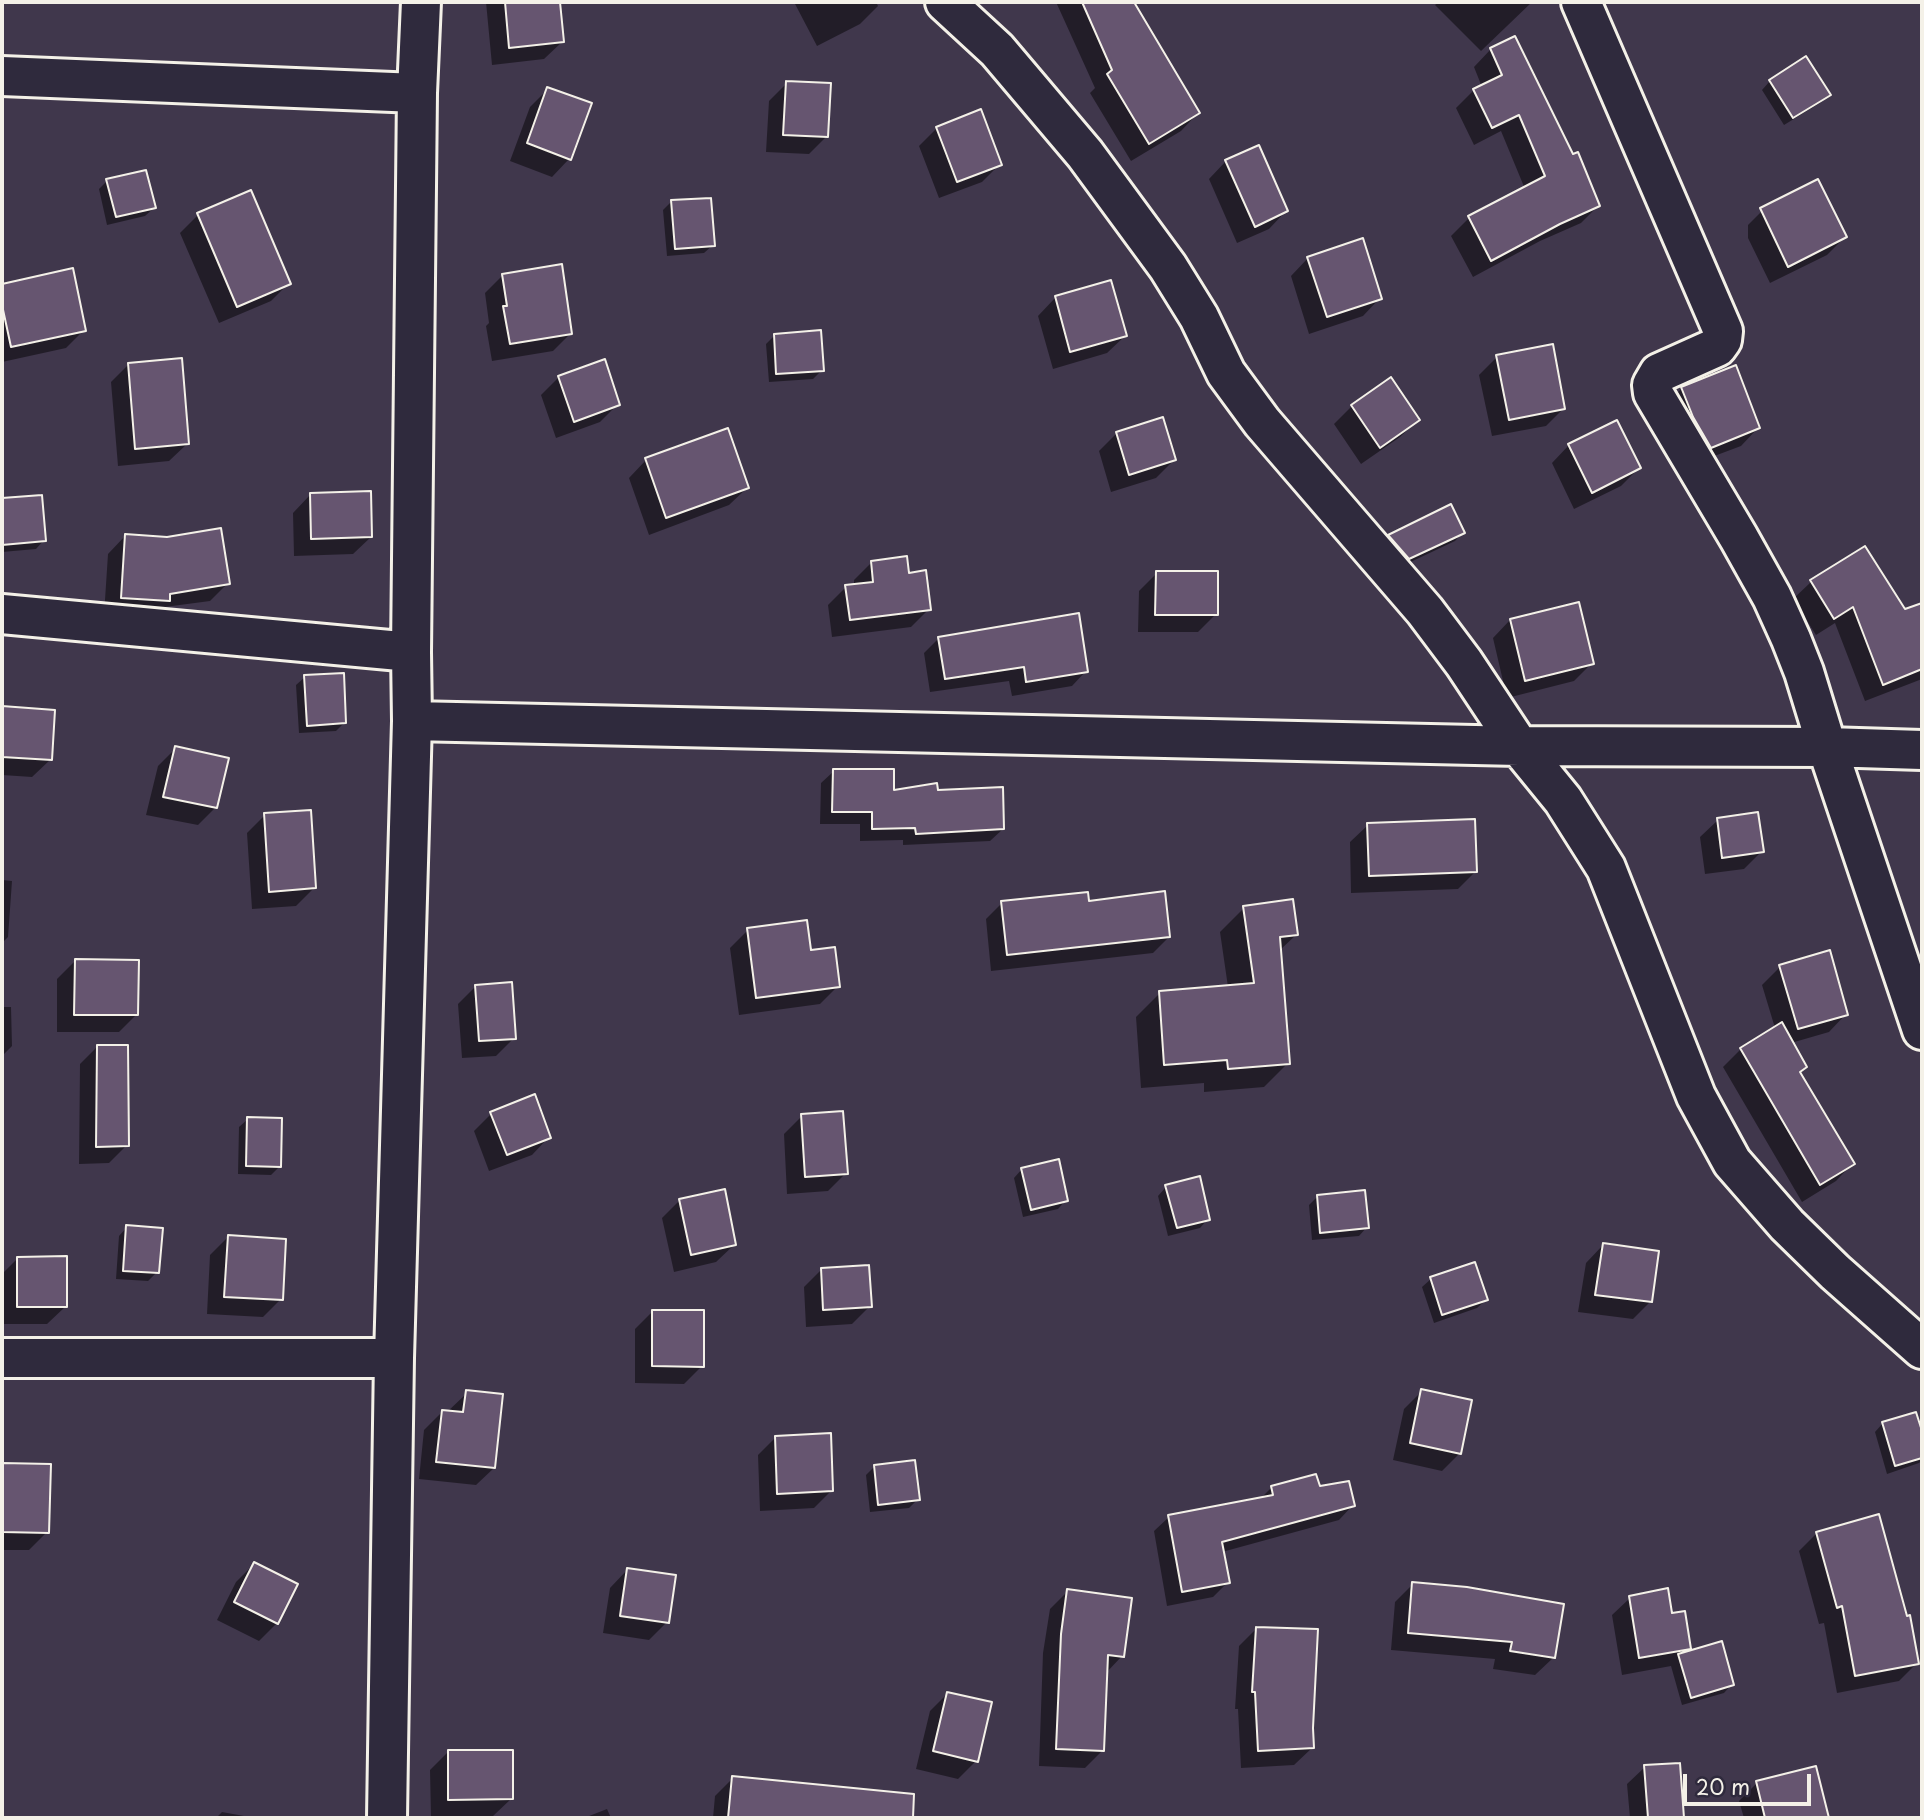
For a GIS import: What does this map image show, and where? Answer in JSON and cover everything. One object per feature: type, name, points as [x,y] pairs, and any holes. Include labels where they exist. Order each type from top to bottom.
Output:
[{"type":"street","points":[[387,1818],[394,1358],[412,722],[417,93],[421,2]]},
{"type":"street","points":[[947,2],[997,50],[1085,154],[1168,267],[1199,317],[1226,373],[1262,422],[1425,611],[1464,663],[1519,746],[1563,800],[1606,868],[1696,1096],[1732,1162],[1787,1225],[1835,1272],[1922,1349]]},
{"type":"street","points":[[1581,2],[1723,331],[1722,340],[1717,347],[1660,373],[1652,385],[1653,393],[1772,597],[1804,672],[1826,747],[1922,1030]]},
{"type":"street","points":[[2,76],[417,93]]},
{"type":"street","points":[[2,614],[411,652]]},
{"type":"street","points":[[412,722],[1519,746],[1922,750]]},
{"type":"street","points":[[2,1358],[394,1358]]},
{"type":"building","points":[[505,2],[560,2],[564,42],[509,48]]},
{"type":"building","points":[[1082,2],[1134,2],[1200,113],[1149,144],[1107,74],[1112,70]]},
{"type":"building","points":[[1515,36],[1573,154],[1578,152],[1600,206],[1491,261],[1468,216],[1545,176],[1519,115],[1492,128],[1473,89],[1502,75],[1490,48]]},
{"type":"building","points":[[1806,56],[1831,95],[1793,118],[1769,80]]},
{"type":"building","points":[[786,81],[831,83],[828,137],[783,135]]},
{"type":"building","points":[[547,87],[592,103],[571,160],[527,143]]},
{"type":"building","points":[[981,109],[1002,165],[957,182],[936,127]]},
{"type":"building","points":[[1259,145],[1288,211],[1255,227],[1225,160]]},
{"type":"building","points":[[146,170],[156,208],[116,217],[106,179]]},
{"type":"building","points":[[1818,179],[1847,237],[1788,267],[1760,208]]},
{"type":"building","points":[[251,190],[291,284],[237,307],[197,213]]},
{"type":"building","points":[[711,198],[715,246],[675,249],[671,200]]},
{"type":"building","points":[[1363,238],[1382,299],[1327,317],[1307,257]]},
{"type":"building","points":[[562,264],[572,334],[510,344],[503,306],[507,306],[502,274]]},
{"type":"building","points":[[73,268],[86,331],[11,347],[2,305],[2,284]]},
{"type":"building","points":[[1111,280],[1127,336],[1070,352],[1055,296]]},
{"type":"building","points":[[821,330],[824,371],[776,374],[774,334]]},
{"type":"building","points":[[1553,344],[1565,409],[1509,420],[1496,355]]},
{"type":"building","points":[[182,358],[189,444],[135,449],[128,363]]},
{"type":"building","points":[[605,359],[620,405],[574,422],[558,376]]},
{"type":"building","points":[[1736,365],[1760,428],[1711,448],[1693,417],[1681,387]]},
{"type":"building","points":[[1391,377],[1420,420],[1380,448],[1351,405]]},
{"type":"building","points":[[1163,417],[1176,460],[1129,475],[1116,432]]},
{"type":"building","points":[[1617,420],[1641,468],[1592,493],[1568,444]]},
{"type":"building","points":[[728,428],[749,488],[666,518],[645,458]]},
{"type":"building","points":[[371,491],[372,537],[311,539],[310,493]]},
{"type":"building","points":[[42,495],[46,541],[2,545],[2,498]]},
{"type":"building","points":[[1451,504],[1465,533],[1409,559],[1388,535]]},
{"type":"building","points":[[221,528],[230,584],[170,594],[170,601],[121,598],[125,534],[167,537]]},
{"type":"building","points":[[1865,546],[1905,609],[1922,603],[1922,669],[1883,685],[1853,607],[1834,619],[1810,580]]},
{"type":"building","points":[[907,556],[909,573],[926,570],[931,610],[850,620],[845,585],[873,582],[871,561]]},
{"type":"building","points":[[1156,571],[1218,571],[1218,615],[1155,615]]},
{"type":"building","points":[[1579,602],[1594,664],[1525,681],[1510,619]]},
{"type":"building","points":[[1079,613],[1088,672],[1026,682],[1024,667],[945,679],[938,637]]},
{"type":"building","points":[[344,673],[346,723],[307,726],[304,675]]},
{"type":"building","points":[[2,706],[55,710],[52,760],[2,757]]},
{"type":"building","points":[[175,746],[229,758],[217,808],[163,797]]},
{"type":"building","points":[[833,769],[894,769],[894,790],[937,783],[938,790],[1003,787],[1004,829],[916,834],[915,828],[872,829],[872,812],[832,812]]},
{"type":"building","points":[[311,810],[316,888],[269,892],[264,813]]},
{"type":"building","points":[[1758,812],[1764,852],[1722,858],[1717,818]]},
{"type":"building","points":[[1475,819],[1477,872],[1369,876],[1367,823]]},
{"type":"building","points":[[1165,891],[1170,937],[1007,955],[1001,901],[1088,892],[1089,901]]},
{"type":"building","points":[[1293,899],[1298,935],[1280,937],[1290,1064],[1228,1069],[1227,1060],[1164,1065],[1159,991],[1254,983],[1243,906]]},
{"type":"building","points":[[807,920],[811,950],[835,947],[840,987],[756,998],[747,928]]},
{"type":"building","points":[[1830,950],[1848,1015],[1798,1029],[1779,965]]},
{"type":"building","points":[[75,959],[139,960],[138,1015],[74,1015]]},
{"type":"building","points":[[512,982],[516,1039],[479,1041],[475,985]]},
{"type":"building","points":[[1782,1022],[1807,1067],[1800,1072],[1855,1164],[1820,1185],[1740,1048]]},
{"type":"building","points":[[97,1045],[128,1045],[129,1146],[96,1147]]},
{"type":"building","points":[[535,1094],[551,1138],[507,1155],[490,1112]]},
{"type":"building","points":[[843,1111],[848,1174],[805,1177],[801,1114]]},
{"type":"building","points":[[247,1117],[282,1118],[281,1167],[246,1166]]},
{"type":"building","points":[[1059,1159],[1068,1201],[1031,1210],[1021,1168]]},
{"type":"building","points":[[1200,1176],[1210,1220],[1177,1228],[1165,1185]]},
{"type":"building","points":[[725,1189],[736,1245],[691,1255],[679,1199]]},
{"type":"building","points":[[1365,1190],[1369,1228],[1320,1233],[1317,1195]]},
{"type":"building","points":[[126,1225],[163,1228],[159,1273],[123,1271]]},
{"type":"building","points":[[228,1235],[286,1239],[283,1300],[224,1297]]},
{"type":"building","points":[[1603,1243],[1659,1251],[1652,1302],[1595,1295]]},
{"type":"building","points":[[67,1256],[67,1307],[17,1307],[17,1257]]},
{"type":"building","points":[[1475,1262],[1488,1300],[1442,1315],[1430,1277]]},
{"type":"building","points":[[869,1265],[872,1307],[823,1310],[821,1268]]},
{"type":"building","points":[[652,1310],[704,1310],[704,1367],[652,1366]]},
{"type":"building","points":[[1421,1389],[1472,1400],[1461,1454],[1410,1443]]},
{"type":"building","points":[[466,1390],[503,1394],[495,1468],[436,1462],[442,1410],[463,1412]]},
{"type":"building","points":[[1916,1412],[1922,1431],[1922,1458],[1895,1466],[1882,1422]]},
{"type":"building","points":[[831,1433],[833,1491],[777,1494],[775,1436]]},
{"type":"building","points":[[915,1460],[920,1500],[878,1505],[874,1465]]},
{"type":"building","points":[[2,1463],[51,1464],[49,1533],[2,1532]]},
{"type":"building","points":[[1316,1474],[1320,1486],[1349,1481],[1355,1506],[1222,1542],[1230,1583],[1182,1592],[1168,1515],[1273,1495],[1271,1486]]},
{"type":"building","points":[[1879,1514],[1907,1616],[1910,1615],[1919,1664],[1855,1676],[1842,1606],[1837,1608],[1816,1532]]},
{"type":"building","points":[[254,1562],[298,1584],[278,1624],[234,1602]]},
{"type":"building","points":[[627,1568],[676,1575],[669,1623],[620,1616]]},
{"type":"building","points":[[1412,1582],[1467,1587],[1564,1604],[1555,1658],[1510,1651],[1512,1642],[1408,1633]]},
{"type":"building","points":[[1668,1588],[1672,1613],[1685,1611],[1691,1649],[1639,1658],[1629,1596]]},
{"type":"building","points":[[1067,1589],[1132,1598],[1124,1657],[1108,1655],[1104,1751],[1056,1749],[1061,1634]]},
{"type":"building","points":[[1256,1627],[1318,1629],[1314,1748],[1258,1751],[1255,1692],[1252,1692]]},
{"type":"building","points":[[1722,1641],[1734,1685],[1691,1698],[1678,1654]]},
{"type":"building","points":[[947,1692],[992,1702],[978,1762],[933,1751]]},
{"type":"building","points":[[448,1750],[513,1750],[513,1799],[448,1800]]},
{"type":"building","points":[[1680,1763],[1684,1818],[1648,1818],[1644,1765]]},
{"type":"building","points":[[1816,1766],[1829,1818],[1765,1818],[1756,1781]]},
{"type":"building","points":[[732,1776],[914,1794],[913,1818],[728,1818]]}]
